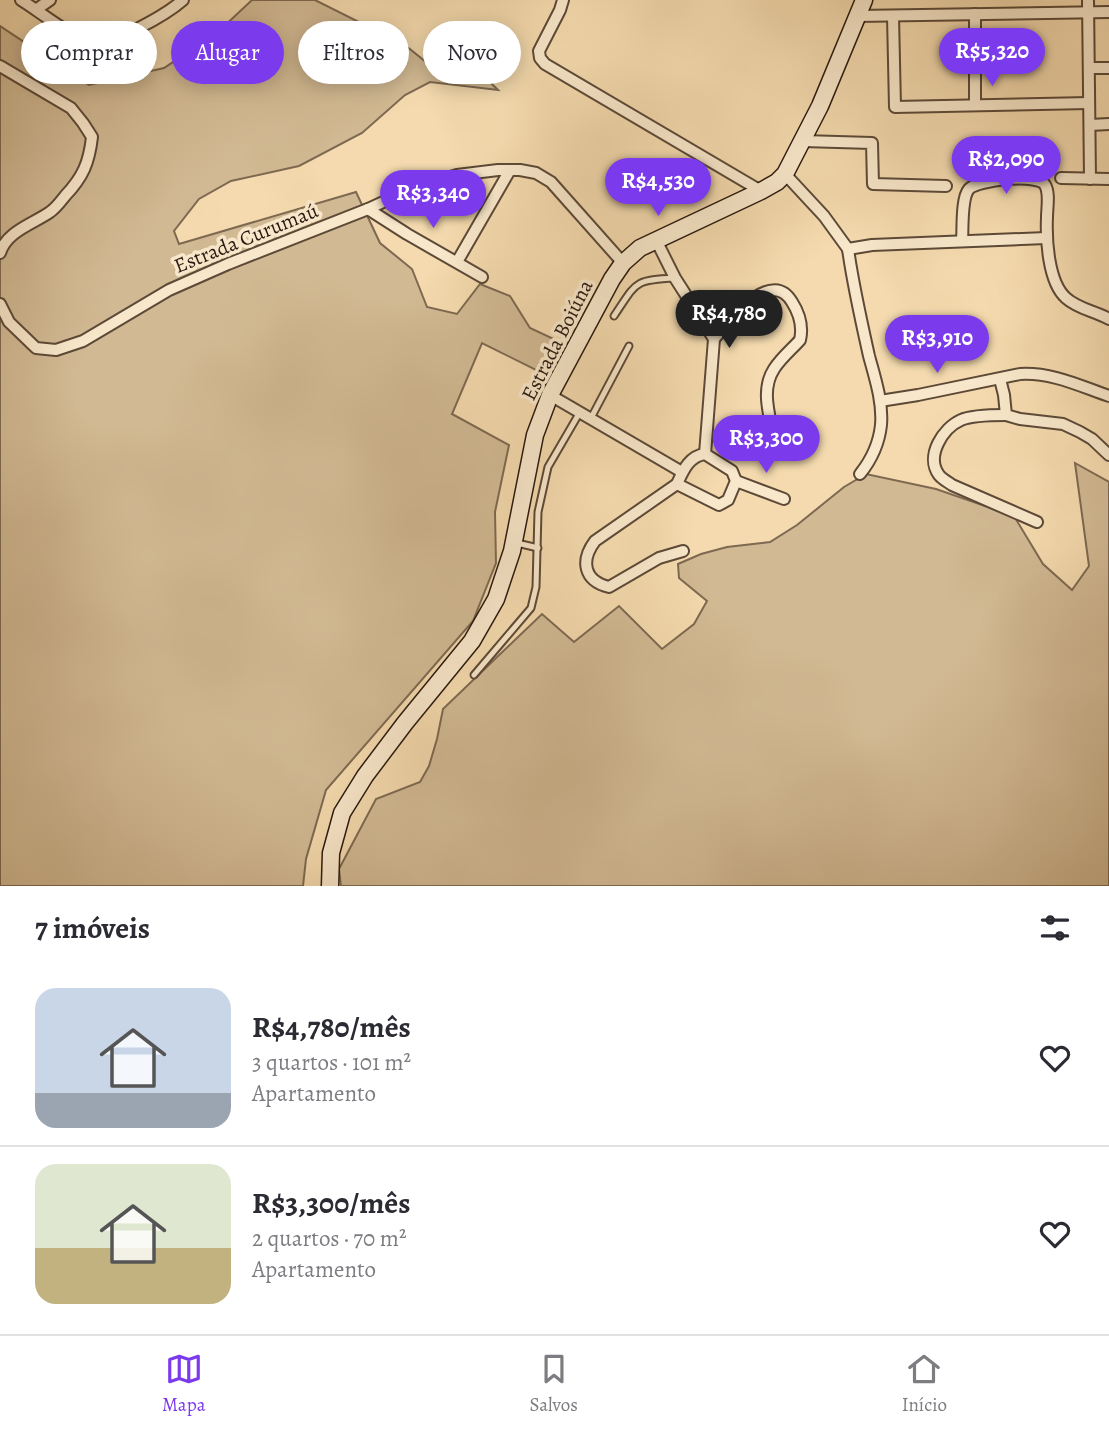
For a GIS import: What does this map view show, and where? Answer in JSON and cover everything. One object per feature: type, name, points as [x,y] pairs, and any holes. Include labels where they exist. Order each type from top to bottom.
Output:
[{"type":"street","points":[[21,0],[79,38],[93,43],[106,42],[125,34],[160,16],[183,0]]},
{"type":"street","points":[[37,9],[50,0]]},
{"type":"street","points":[[564,0],[539,51],[545,64],[761,191]]},
{"type":"street","name":"Estrada Boiúna","points":[[330,886],[331,853],[342,813],[365,776],[472,641],[496,598],[513,542],[535,435],[550,395],[622,262],[640,248],[761,191],[785,174],[820,106],[864,0]]},
{"type":"street","points":[[1088,0],[1090,179]]},
{"type":"street","points":[[858,16],[1109,12]]},
{"type":"street","points":[[975,15],[975,104]]},
{"type":"street","points":[[893,16],[895,107],[1089,103]]},
{"type":"street","points":[[0,66],[71,108],[92,137],[90,155],[79,181],[52,211],[24,226],[3,244],[0,253]]},
{"type":"street","points":[[1090,68],[1109,68]]},
{"type":"street","points":[[1090,125],[1109,124]]},
{"type":"street","points":[[803,141],[872,143],[873,184],[946,186]]},
{"type":"street","name":"Estrada Curumaú","points":[[0,304],[9,323],[26,340],[36,348],[56,350],[83,341],[169,290],[408,190],[457,175],[498,170],[536,173],[551,182],[622,262]]},
{"type":"street","points":[[457,262],[510,170]]},
{"type":"street","points":[[785,174],[824,216],[848,249],[853,286],[880,401],[878,441],[870,461],[860,474]]},
{"type":"street","points":[[962,241],[964,198],[969,188],[979,183],[1028,178],[1040,181],[1045,185],[1048,194],[1046,238],[1056,283],[1065,298],[1109,319]]},
{"type":"street","points":[[1061,178],[1109,179]]},
{"type":"street","points":[[368,209],[482,277]]},
{"type":"street","points":[[848,249],[872,245],[1046,238]]},
{"type":"street","points":[[656,240],[675,278],[714,339],[705,454]]},
{"type":"street","points":[[714,339],[756,296],[772,289],[781,291],[790,298],[798,312],[801,334],[800,340],[774,370],[767,386],[766,398],[772,434]]},
{"type":"street","points":[[880,401],[1034,373],[1109,396]]},
{"type":"street","points":[[1000,379],[1006,415]]},
{"type":"street","points":[[550,395],[682,472]]},
{"type":"street","points":[[1037,522],[940,477],[935,468],[934,454],[941,435],[963,419],[1006,415],[1063,424],[1092,439],[1109,455]]},
{"type":"street","points":[[677,484],[719,505],[728,500],[736,481],[732,471],[705,454],[696,455],[682,472],[677,484],[595,541],[589,550],[586,563],[590,577],[598,585],[610,587],[659,558],[684,551]]},
{"type":"street","points":[[736,481],[784,499]]},
{"type":"lane","points":[[614,316],[633,287],[639,283],[649,279],[675,278]]},
{"type":"lane","points":[[591,418],[629,346]]},
{"type":"lane","points":[[474,675],[531,608],[536,587],[538,512],[548,467],[580,412]]},
{"type":"lane","points":[[513,542],[538,548]]},
{"type":"shaded area","points":[[252,0],[315,0],[357,21],[298,21],[298,84],[409,84],[409,48],[423,60],[423,84],[426,84],[405,95],[362,133],[299,166],[231,181],[199,199],[174,231],[179,244],[356,192],[380,243],[412,269],[427,307],[457,314],[480,284],[510,296],[530,328],[560,342],[544,374],[482,343],[452,414],[509,445],[495,512],[496,563],[473,621],[326,790],[306,859],[303,886],[0,886],[0,26],[21,40],[21,84],[157,84],[157,70],[171,63],[171,84],[284,84],[284,21],[230,21]]},
{"type":"shaded area","points":[[447,84],[492,84],[498,90]]},
{"type":"shaded area","points":[[1075,463],[1109,482],[1109,886],[341,886],[339,869],[376,799],[420,782],[429,766],[443,709],[542,614],[574,642],[619,606],[662,649],[694,624],[707,601],[679,578],[678,564],[727,547],[770,542],[797,525],[844,487],[866,474],[936,489],[1014,516],[1043,564],[1072,590],[1089,566]]}]
